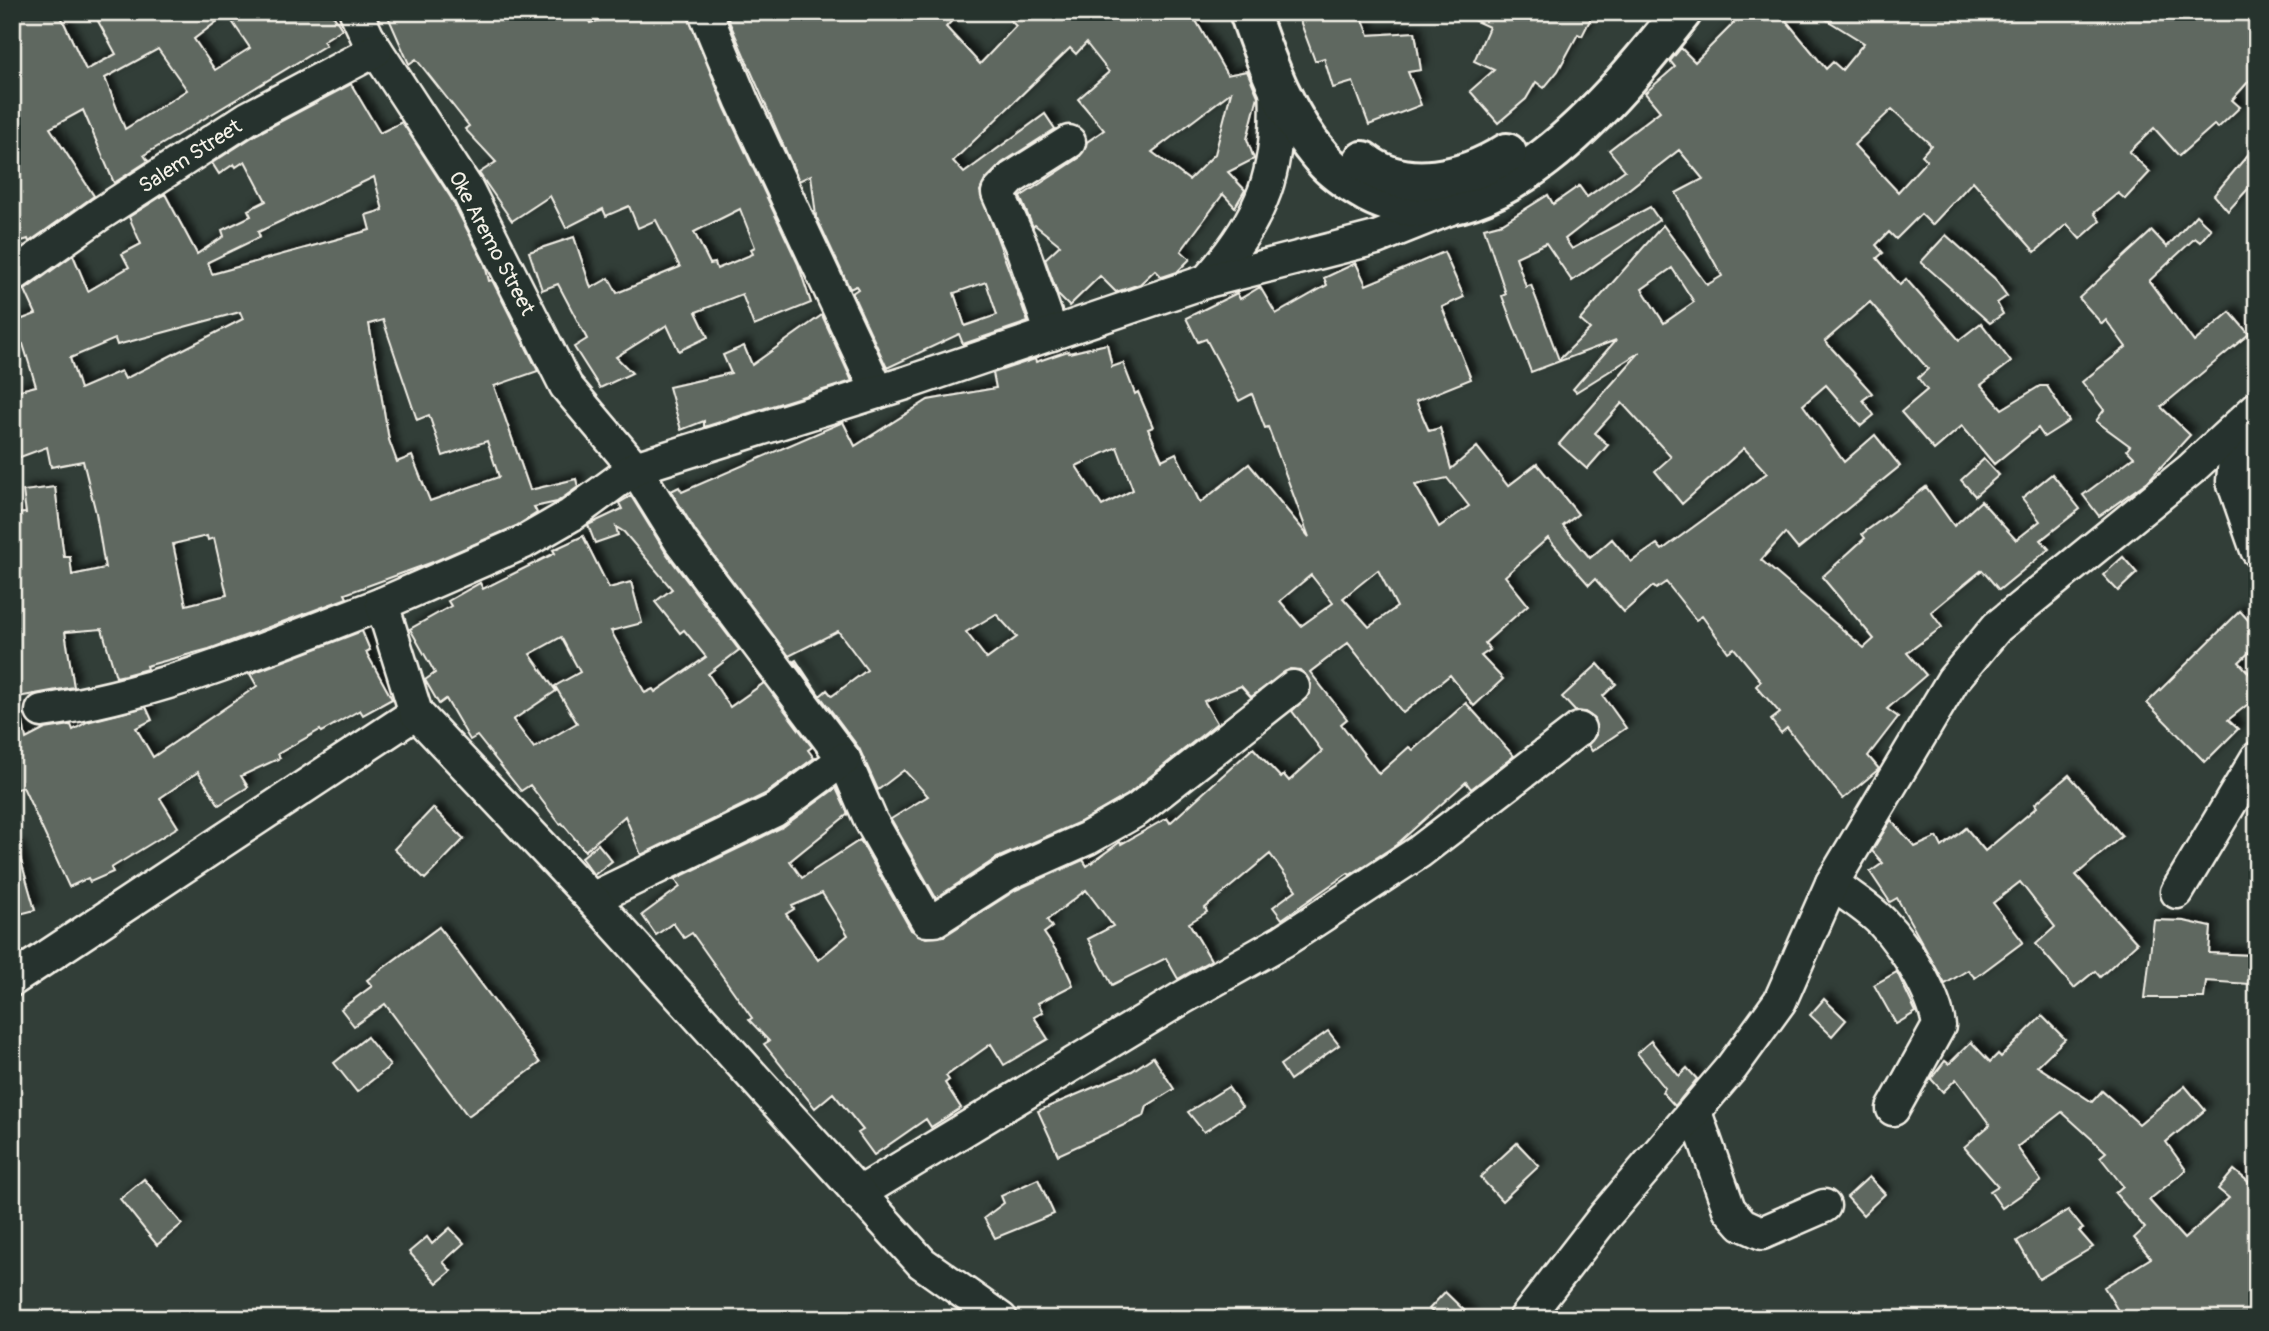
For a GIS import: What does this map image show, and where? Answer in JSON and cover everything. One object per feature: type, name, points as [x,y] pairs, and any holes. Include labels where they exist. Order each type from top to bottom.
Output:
[{"type":"highway","points":[[1249,12],[1276,85],[1297,125],[1323,160],[1352,184],[1385,202],[1419,208],[1459,205],[1501,187],[1538,163],[1569,136],[1655,47],[1682,12]]},
{"type":"highway","points":[[1269,12],[1311,102],[1338,139],[1367,164],[1396,177],[1427,181],[1462,175],[1495,161],[1532,137],[1585,91],[1654,12]]},
{"type":"street","name":"Oke Aremo Street","points":[[356,12],[376,50],[467,189],[566,386],[635,468],[696,562],[844,760],[871,821],[927,920],[935,920],[1007,874],[1088,838],[1137,810],[1293,687]]},
{"type":"street","points":[[705,12],[742,101],[878,392]]},
{"type":"street","name":"Salem Street","points":[[12,276],[100,214],[248,118],[376,50]]},
{"type":"street","points":[[1207,281],[1244,233],[1261,204],[1271,177],[1277,125],[1276,85]]},
{"type":"street","points":[[1052,334],[1021,245],[998,193],[1012,178],[1069,142]]},
{"type":"street","points":[[43,711],[94,704],[159,686],[382,604],[524,542],[571,515],[635,468],[878,392],[1207,281],[1376,238],[1459,205]]},
{"type":"street","points":[[2248,418],[2233,481],[2257,550]]},
{"type":"street","points":[[1525,1319],[1604,1217],[1695,1112],[1780,1000],[1832,883],[1953,680],[1997,627],[2248,418]]},
{"type":"street","points":[[382,604],[416,713],[592,899],[922,1263],[1001,1319]]},
{"type":"street","points":[[12,980],[416,713]]},
{"type":"street","points":[[858,1194],[1182,998],[1283,941],[1419,852],[1579,729]]},
{"type":"street","points":[[2177,892],[2257,758]]},
{"type":"street","points":[[592,899],[775,810],[844,760]]},
{"type":"street","points":[[1832,883],[1882,921],[1901,946],[1937,1011],[1939,1026],[1893,1109]]},
{"type":"street","points":[[1695,1112],[1729,1209],[1742,1224],[1762,1233],[1824,1206]]},
{"type":"building","points":[[26,12],[59,12],[86,70],[116,54],[93,12],[331,12],[342,29],[323,41],[326,45],[144,155],[148,161],[114,183],[83,110],[50,128],[94,196],[29,242],[28,239],[12,244],[12,145],[22,140],[12,121],[12,18]],"holes":[[[227,14],[250,48],[215,70],[194,39]],[[158,49],[187,90],[125,129],[105,78]]]},
{"type":"building","points":[[386,12],[585,12],[590,23],[630,12],[686,12],[725,108],[798,264],[811,303],[754,326],[742,294],[696,312],[708,337],[679,351],[667,325],[616,357],[632,373],[600,388],[574,347],[587,339],[558,284],[542,290],[529,252],[574,237],[591,288],[609,278],[617,293],[680,267],[656,220],[638,228],[629,206],[606,216],[603,209],[566,228],[550,196],[512,221],[479,173],[496,162],[465,129],[469,126],[416,59],[409,64]],"holes":[[[740,209],[755,247],[751,249],[753,254],[717,269],[715,263],[710,264],[694,232]]]},
{"type":"building","points":[[725,12],[960,12],[946,27],[980,64],[1016,26],[1002,12],[1191,12],[1227,75],[1247,71],[1258,96],[1247,139],[1254,159],[1228,172],[1245,190],[1235,207],[1223,194],[1181,251],[1190,259],[1177,272],[1162,277],[1155,270],[1140,284],[1116,292],[1100,276],[1069,306],[1058,295],[1045,259],[1060,245],[1035,225],[1033,227],[1020,197],[1079,158],[1087,142],[1104,130],[1078,99],[1109,72],[1086,43],[1076,54],[1070,48],[953,161],[964,173],[1045,114],[1055,129],[1002,163],[985,180],[980,191],[1028,322],[963,344],[959,334],[887,368],[852,293],[858,289],[856,286],[850,289],[816,216],[811,175],[799,181]],"holes":[[[1231,92],[1215,154],[1189,180],[1152,152]],[[986,282],[997,315],[965,326],[954,293]]]},
{"type":"building","points":[[1316,12],[1360,12],[1369,35],[1415,32],[1421,70],[1408,72],[1421,105],[1369,125],[1353,82],[1333,88],[1324,58],[1315,61],[1299,18]]},
{"type":"building","points":[[1456,12],[1594,12],[1582,36],[1578,34],[1558,71],[1544,88],[1536,82],[1526,99],[1498,123],[1470,91],[1494,70],[1474,61],[1489,27]]},
{"type":"building","points":[[1723,12],[1779,12],[1826,69],[1833,62],[1842,70],[1864,43],[1814,12],[2257,12],[2257,72],[2232,100],[2240,107],[2218,128],[2214,125],[2179,156],[2154,128],[2129,152],[2150,172],[2125,199],[2118,193],[2094,213],[2100,221],[2080,239],[2067,224],[2035,252],[1973,181],[1932,225],[1921,214],[1896,239],[1889,232],[1876,245],[1883,253],[1877,258],[1900,285],[1906,279],[1959,340],[1981,323],[2011,362],[1981,385],[2002,409],[2040,386],[2047,386],[2069,421],[2044,437],[2038,428],[1994,464],[1962,426],[1934,450],[1901,412],[1927,390],[1918,378],[1928,369],[1870,302],[1825,341],[1872,393],[1863,400],[1874,415],[1861,426],[1826,385],[1803,405],[1844,462],[1875,435],[1900,466],[1798,549],[1785,533],[1761,560],[1864,648],[1874,639],[1822,577],[1865,538],[1862,534],[1926,487],[1954,526],[1981,501],[2016,540],[2040,521],[2022,498],[2052,474],[2080,509],[2041,540],[2049,549],[1999,590],[1982,570],[1931,612],[1942,627],[1907,653],[1926,675],[1887,709],[1898,717],[1868,756],[1879,769],[1843,799],[1787,728],[1781,733],[1771,720],[1780,713],[1756,686],[1761,681],[1734,648],[1728,652],[1702,616],[1696,620],[1666,582],[1656,589],[1653,586],[1624,612],[1595,579],[1589,585],[1548,538],[1505,576],[1528,605],[1485,643],[1490,650],[1481,656],[1503,679],[1474,706],[1450,675],[1403,713],[1348,643],[1310,672],[1347,719],[1341,724],[1379,774],[1409,747],[1413,750],[1466,703],[1514,756],[1471,789],[1466,782],[1396,845],[1350,875],[1348,873],[1282,919],[1273,907],[1296,890],[1270,854],[1205,908],[1207,912],[1189,923],[1211,960],[1178,979],[1166,958],[1112,985],[1088,939],[1113,926],[1086,890],[1047,920],[1052,927],[1044,933],[1061,958],[1073,985],[1038,1003],[1043,1012],[1034,1017],[1048,1039],[1004,1065],[991,1044],[946,1076],[949,1080],[945,1083],[961,1108],[931,1127],[926,1119],[874,1155],[858,1133],[863,1130],[833,1093],[815,1108],[764,1044],[769,1041],[749,1020],[752,1018],[692,933],[684,938],[673,923],[656,935],[642,915],[680,887],[675,879],[783,827],[836,788],[848,814],[790,861],[802,878],[860,840],[911,930],[926,938],[944,936],[1016,890],[1083,860],[1087,866],[1120,842],[1121,844],[1167,818],[1170,823],[1253,748],[1281,778],[1284,775],[1289,781],[1322,751],[1292,711],[1310,694],[1311,684],[1300,670],[1290,669],[1251,697],[1241,686],[1204,701],[1217,723],[1127,795],[1080,822],[997,858],[936,898],[891,819],[928,796],[904,770],[878,790],[859,748],[820,696],[827,690],[832,696],[867,670],[838,631],[789,656],[696,532],[671,491],[679,487],[682,492],[843,422],[855,446],[928,400],[996,388],[993,373],[1035,359],[1036,362],[1068,351],[1069,353],[1107,344],[1112,367],[1123,363],[1135,394],[1138,392],[1153,427],[1148,429],[1162,460],[1176,453],[1200,503],[1249,464],[1309,537],[1268,427],[1265,428],[1252,394],[1239,401],[1206,339],[1198,342],[1186,318],[1237,293],[1240,299],[1260,287],[1276,314],[1327,285],[1324,278],[1356,263],[1366,285],[1444,252],[1464,297],[1442,307],[1471,379],[1416,401],[1429,431],[1440,428],[1451,469],[1477,447],[1508,486],[1537,464],[1578,514],[1563,526],[1590,558],[1612,539],[1631,562],[1657,544],[1662,550],[1767,473],[1744,448],[1682,504],[1655,471],[1671,457],[1622,403],[1595,433],[1608,445],[1587,469],[1559,444],[1640,352],[1576,392],[1573,389],[1616,340],[1531,372],[1502,296],[1506,294],[1484,228],[1503,223],[1548,195],[1553,204],[1579,186],[1587,197],[1625,170],[1609,150],[1660,111],[1645,93],[1675,67],[1670,61],[1681,48],[1695,62],[1734,23]],"holes":[[[1892,109],[1931,145],[1922,155],[1927,160],[1898,192],[1854,145]],[[1679,150],[1703,179],[1676,193],[1722,276],[1707,285],[1663,225],[1580,320],[1590,329],[1559,360],[1531,285],[1526,287],[1516,257],[1546,243],[1572,281],[1659,220],[1650,207],[1572,249],[1565,239]],[[1672,268],[1694,302],[1664,323],[1642,289]],[[1117,447],[1133,490],[1102,506],[1076,466]],[[1447,478],[1469,506],[1439,527],[1415,485]],[[1378,570],[1397,607],[1369,627],[1343,598]],[[1311,575],[1333,603],[1301,626],[1280,601]],[[996,614],[1017,637],[987,659],[966,632]],[[822,893],[848,935],[818,960],[786,914],[794,909],[792,906]]]},
{"type":"building","points":[[351,84],[380,133],[402,122],[451,198],[485,265],[489,281],[492,280],[538,371],[494,386],[530,490],[576,479],[578,487],[557,502],[534,507],[537,513],[516,526],[433,562],[345,594],[347,598],[209,649],[146,666],[147,669],[116,677],[102,629],[65,632],[74,687],[12,698],[12,514],[26,513],[23,491],[55,487],[64,557],[70,557],[72,575],[105,568],[96,513],[83,461],[51,467],[47,447],[12,460],[12,392],[36,386],[23,344],[12,348],[12,323],[36,314],[25,290],[73,255],[88,291],[129,267],[122,254],[141,244],[129,217],[165,194],[197,254],[224,236],[222,230],[251,216],[248,210],[266,201],[245,161],[236,167],[234,164],[219,174],[212,163],[257,134]],"holes":[[[374,177],[383,210],[366,215],[370,230],[212,274],[208,262],[260,237],[258,232]],[[240,312],[243,319],[125,379],[121,371],[80,389],[70,358],[115,339],[117,345]],[[383,320],[417,420],[429,415],[443,456],[487,441],[499,477],[430,501],[412,456],[397,462],[389,440],[369,324]],[[207,536],[208,540],[214,538],[227,595],[186,605],[173,544]]]},
{"type":"building","points":[[2257,144],[2257,179],[2228,211],[2214,195]]},
{"type":"building","points":[[2196,215],[2211,229],[2200,242],[2195,238],[2149,281],[2194,342],[2230,312],[2249,334],[2161,407],[2190,435],[2148,481],[2099,516],[2083,495],[2134,457],[2127,450],[2130,446],[2096,421],[2104,410],[2082,382],[2126,347],[2106,320],[2102,324],[2079,298],[2152,231],[2167,247]]},
{"type":"building","points":[[1946,235],[1994,278],[2007,296],[1997,303],[2003,314],[1990,323],[1921,262]]},
{"type":"building","points":[[822,315],[852,381],[704,427],[704,421],[681,430],[669,387],[731,373],[723,355],[744,346],[752,365]]},
{"type":"building","points":[[1984,459],[1999,475],[1975,496],[1961,480]]},
{"type":"building","points":[[631,496],[666,553],[739,650],[708,674],[730,707],[764,683],[812,747],[808,750],[814,758],[765,794],[641,855],[625,816],[585,851],[530,785],[521,791],[477,736],[470,740],[446,699],[439,704],[425,680],[435,673],[410,629],[451,606],[448,601],[480,583],[483,589],[583,536],[609,588],[631,582],[642,623],[611,631],[645,693],[653,689],[655,692],[706,657],[684,630],[680,633],[655,602],[672,589],[624,532],[616,527],[618,535],[595,543],[588,525],[622,509],[619,503]],"holes":[[[561,637],[580,672],[555,686],[577,723],[534,748],[513,720],[556,691],[530,654]]]},
{"type":"building","points":[[2123,557],[2137,573],[2118,591],[2103,575]]},
{"type":"building","points":[[2240,611],[2257,630],[2257,645],[2239,662],[2257,682],[2257,697],[2228,720],[2238,729],[2205,762],[2147,703]]},
{"type":"building","points":[[362,631],[370,650],[366,652],[392,699],[363,715],[360,710],[321,732],[320,730],[278,754],[280,758],[241,776],[248,787],[219,805],[198,772],[160,798],[178,827],[111,868],[113,872],[90,882],[88,878],[69,887],[23,787],[12,791],[12,711],[21,710],[26,739],[45,729],[71,725],[73,730],[87,722],[146,707],[152,720],[136,728],[153,757],[257,686],[250,674]]},
{"type":"building","points":[[796,660],[819,694],[794,661]]},
{"type":"building","points":[[1598,664],[1616,684],[1603,696],[1626,728],[1592,751],[1588,745],[1596,735],[1594,718],[1585,712],[1575,711],[1562,697]]},
{"type":"building","points":[[2069,775],[2122,836],[2076,875],[2137,943],[2100,977],[2095,971],[2074,988],[2036,944],[2055,927],[2020,882],[1993,903],[2023,942],[1975,978],[1968,970],[1945,984],[1897,898],[1890,902],[1870,872],[1883,863],[1872,851],[1891,820],[1915,847],[1937,837],[1942,847],[1966,828],[1985,851],[2037,807],[2035,804]]},
{"type":"building","points":[[433,808],[464,839],[425,879],[394,849]]},
{"type":"building","points":[[598,844],[612,861],[594,875],[581,858]]},
{"type":"building","points":[[17,847],[35,910],[12,916],[12,848]]},
{"type":"building","points":[[2154,920],[2184,921],[2211,927],[2209,953],[2251,955],[2249,984],[2206,981],[2204,998],[2145,998]]},
{"type":"building","points":[[439,927],[540,1063],[468,1116],[385,1004],[354,1026],[341,1009],[372,986],[367,980]]},
{"type":"building","points":[[1897,972],[1916,1012],[1896,1024],[1874,985]]},
{"type":"building","points":[[1824,999],[1846,1020],[1832,1036],[1810,1015]]},
{"type":"building","points":[[2042,1016],[2065,1039],[2037,1066],[2092,1102],[2102,1091],[2139,1124],[2185,1086],[2205,1110],[2166,1142],[2186,1170],[2149,1200],[2184,1239],[2229,1198],[2218,1189],[2234,1170],[2257,1189],[2257,1313],[2246,1319],[2123,1319],[2104,1287],[2151,1258],[2134,1238],[2145,1228],[2115,1193],[2123,1186],[2100,1157],[2106,1152],[2062,1112],[2017,1147],[2041,1181],[2002,1208],[1990,1191],[1998,1186],[1964,1147],[1990,1125],[1956,1079],[1943,1092],[1931,1079],[1945,1061],[1949,1064],[1971,1042],[1990,1062],[1998,1054],[2001,1057]]},
{"type":"building","points":[[1328,1031],[1339,1045],[1290,1080],[1280,1065]]},
{"type":"building","points":[[367,1037],[390,1066],[357,1092],[334,1063]]},
{"type":"building","points":[[1651,1041],[1679,1076],[1687,1068],[1697,1079],[1675,1106],[1662,1092],[1665,1088],[1637,1053]]},
{"type":"building","points":[[1153,1057],[1174,1089],[1147,1106],[1144,1116],[1058,1155],[1038,1111],[1132,1071]]},
{"type":"building","points":[[1228,1087],[1242,1107],[1204,1132],[1188,1112]]},
{"type":"building","points":[[1517,1143],[1539,1166],[1502,1201],[1480,1177]]},
{"type":"building","points":[[1869,1177],[1885,1194],[1863,1215],[1847,1197]]},
{"type":"building","points":[[144,1179],[182,1224],[157,1245],[120,1199]]},
{"type":"building","points":[[1038,1179],[1054,1214],[995,1238],[984,1218],[1004,1203],[1001,1196]]},
{"type":"building","points":[[2068,1210],[2083,1229],[2079,1231],[2093,1247],[2039,1279],[2017,1241]]},
{"type":"building","points":[[450,1228],[464,1243],[443,1262],[451,1271],[437,1283],[409,1252],[427,1237],[432,1244]]},
{"type":"building","points":[[1445,1292],[1473,1319],[1440,1319],[1429,1309]]}]
